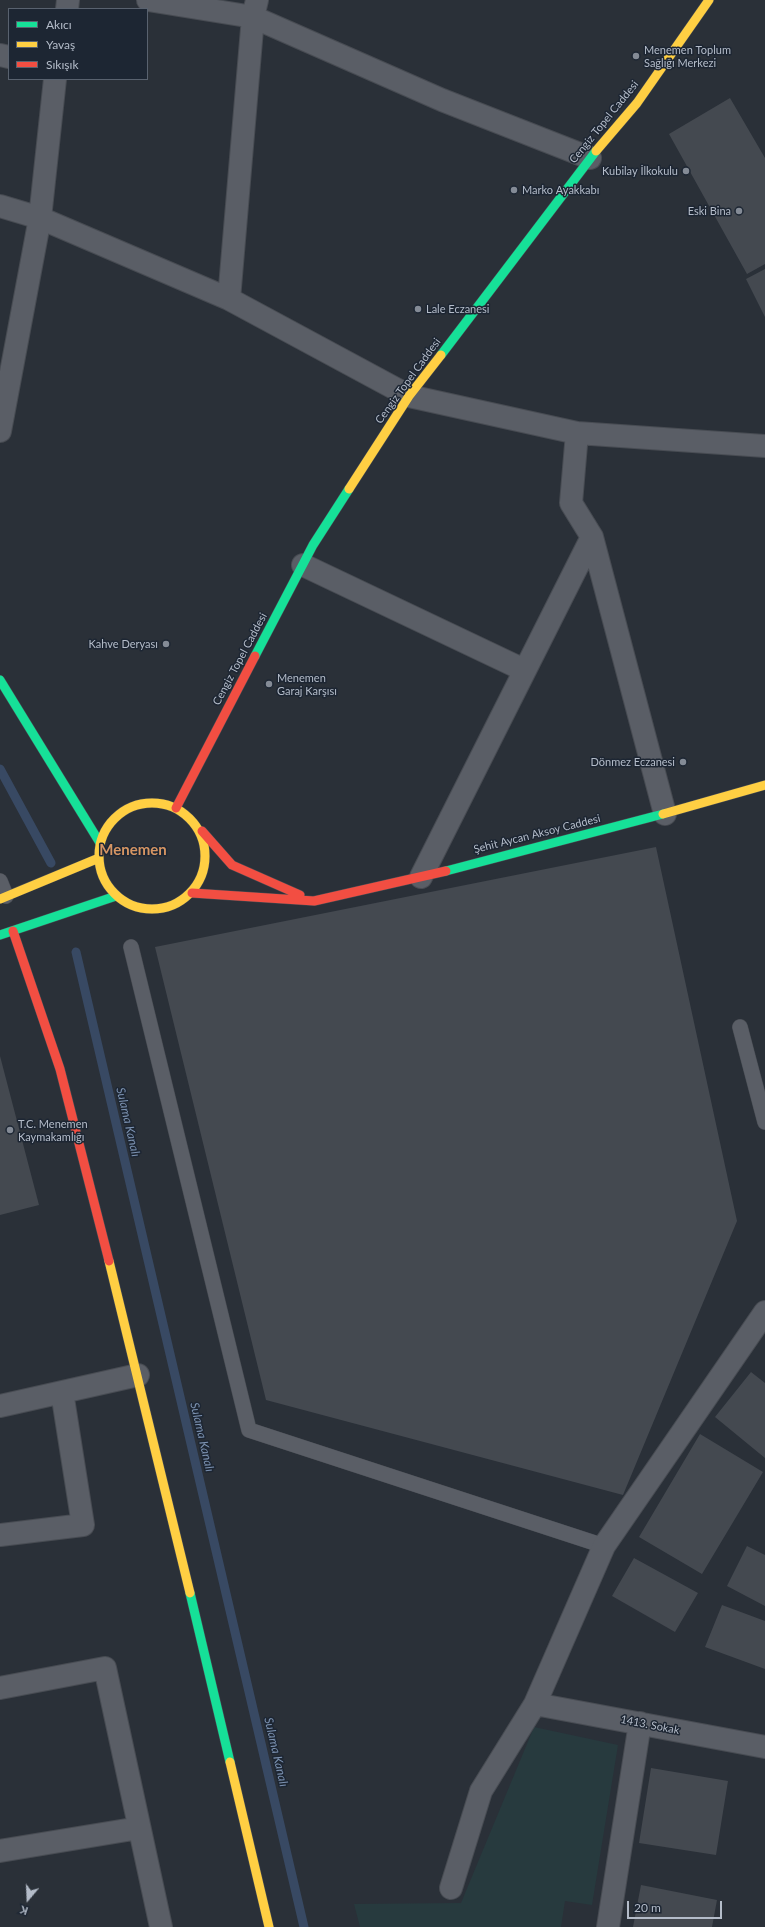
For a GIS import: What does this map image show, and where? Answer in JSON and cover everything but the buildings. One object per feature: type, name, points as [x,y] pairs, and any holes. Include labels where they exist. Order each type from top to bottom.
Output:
[{"type":"street","points":[[148,0],[255,9],[442,100],[590,158]]},
{"type":"street","name":"Cengiz Topel Caddesi","points":[[176,808],[313,545],[409,396],[590,158],[637,103],[709,0]]},
{"type":"street","points":[[229,299],[255,9]]},
{"type":"street","points":[[0,431],[40,218],[55,80]]},
{"type":"street","points":[[0,206],[40,218],[229,299],[409,396],[578,433],[765,446]]},
{"type":"street","points":[[578,433],[571,503],[592,537],[666,814]]},
{"type":"street","points":[[421,877],[592,537]]},
{"type":"street","points":[[302,565],[524,670]]},
{"type":"street","points":[[0,680],[100,843]]},
{"type":"street","name":"Şehit Aycan Aksoy Caddesi","points":[[192,893],[314,901],[421,877],[666,814],[765,785]]},
{"type":"street","points":[[198,828],[205,844],[206,862],[202,879],[192,893],[179,903],[168,907],[147,910],[130,905],[116,896],[107,885],[101,872],[99,858],[100,843],[106,828],[116,816],[130,808],[145,803],[161,803],[176,808],[189,816],[232,865],[314,901]]},
{"type":"street","points":[[3,897],[99,858]]},
{"type":"street","points":[[0,935],[116,896]]},
{"type":"street","points":[[14,931],[60,1069],[138,1375],[269,1927]]},
{"type":"street","points":[[451,1888],[481,1791],[535,1704],[604,1546],[763,1320]]},
{"type":"street","points":[[0,1406],[138,1375]]},
{"type":"street","points":[[0,1535],[83,1525],[62,1392]]},
{"type":"street","points":[[0,1688],[105,1668],[161,1927]]},
{"type":"street","name":"1413. Sokak","points":[[535,1704],[765,1747]]},
{"type":"street","points":[[608,1927],[640,1723]]},
{"type":"street","points":[[0,1851],[139,1828]]},
{"type":"lane","points":[[0,881],[3,897]]},
{"type":"lane","points":[[131,947],[249,1430],[604,1546]]},
{"type":"lane","points":[[740,1027],[765,1122]]},
{"type":"green space","points":[[534,1727],[618,1745],[592,1905],[565,1901],[561,1927],[360,1927],[354,1904],[461,1903]]},
{"type":"waterway","points":[[0,769],[51,863]]},
{"type":"waterway","name":"Sulama Kanalı","points":[[76,952],[304,1927]]},
{"type":"traffic: fast","points":[[441,355],[596,151]]},
{"type":"traffic: fast","points":[[255,656],[313,545],[349,489]]},
{"type":"traffic: fast","points":[[0,680],[100,843]]},
{"type":"traffic: fast","points":[[446,871],[663,814]]},
{"type":"traffic: fast","points":[[0,935],[116,896]]},
{"type":"traffic: fast","points":[[190,1593],[230,1762]]},
{"type":"traffic: slow","points":[[596,151],[637,103],[709,0]]},
{"type":"traffic: slow","points":[[349,489],[409,396],[441,355]]},
{"type":"traffic: slow","points":[[663,814],[765,785]]},
{"type":"traffic: slow","points":[[152,803],[172,807],[190,818],[201,836],[205,856],[201,876],[190,894],[172,905],[152,909],[132,905],[114,894],[103,876],[99,856],[103,836],[114,818],[132,807],[152,803]]},
{"type":"traffic: slow","points":[[0,899],[99,858]]},
{"type":"traffic: slow","points":[[109,1261],[190,1593]]},
{"type":"traffic: slow","points":[[230,1762],[269,1927]]},
{"type":"traffic: jam","points":[[176,808],[255,656]]},
{"type":"traffic: jam","points":[[202,831],[232,865],[300,895]]},
{"type":"traffic: jam","points":[[192,893],[314,901],[446,871]]},
{"type":"traffic: jam","points":[[13,931],[60,1069],[109,1261]]},
{"type":"place","name":"Menemen Toplum Sağlığı Merkezi","points":[[636,56]]},
{"type":"place","name":"Kubilay İlkokulu","points":[[686,171]]},
{"type":"place","name":"Marko Ayakkabı","points":[[514,190]]},
{"type":"place","name":"Eski Bina","points":[[739,211]]},
{"type":"place","name":"Lale Eczanesi","points":[[418,309]]},
{"type":"place","name":"Kahve Deryası","points":[[166,644]]},
{"type":"place","name":"Menemen Garaj Karşısı","points":[[269,684]]},
{"type":"place","name":"Dönmez Eczanesi","points":[[683,762]]},
{"type":"place","name":"T.C. Menemen Kaymakamlığı","points":[[10,1130]]},
{"type":"district","name":"Menemen","points":[[133,850]]}]
